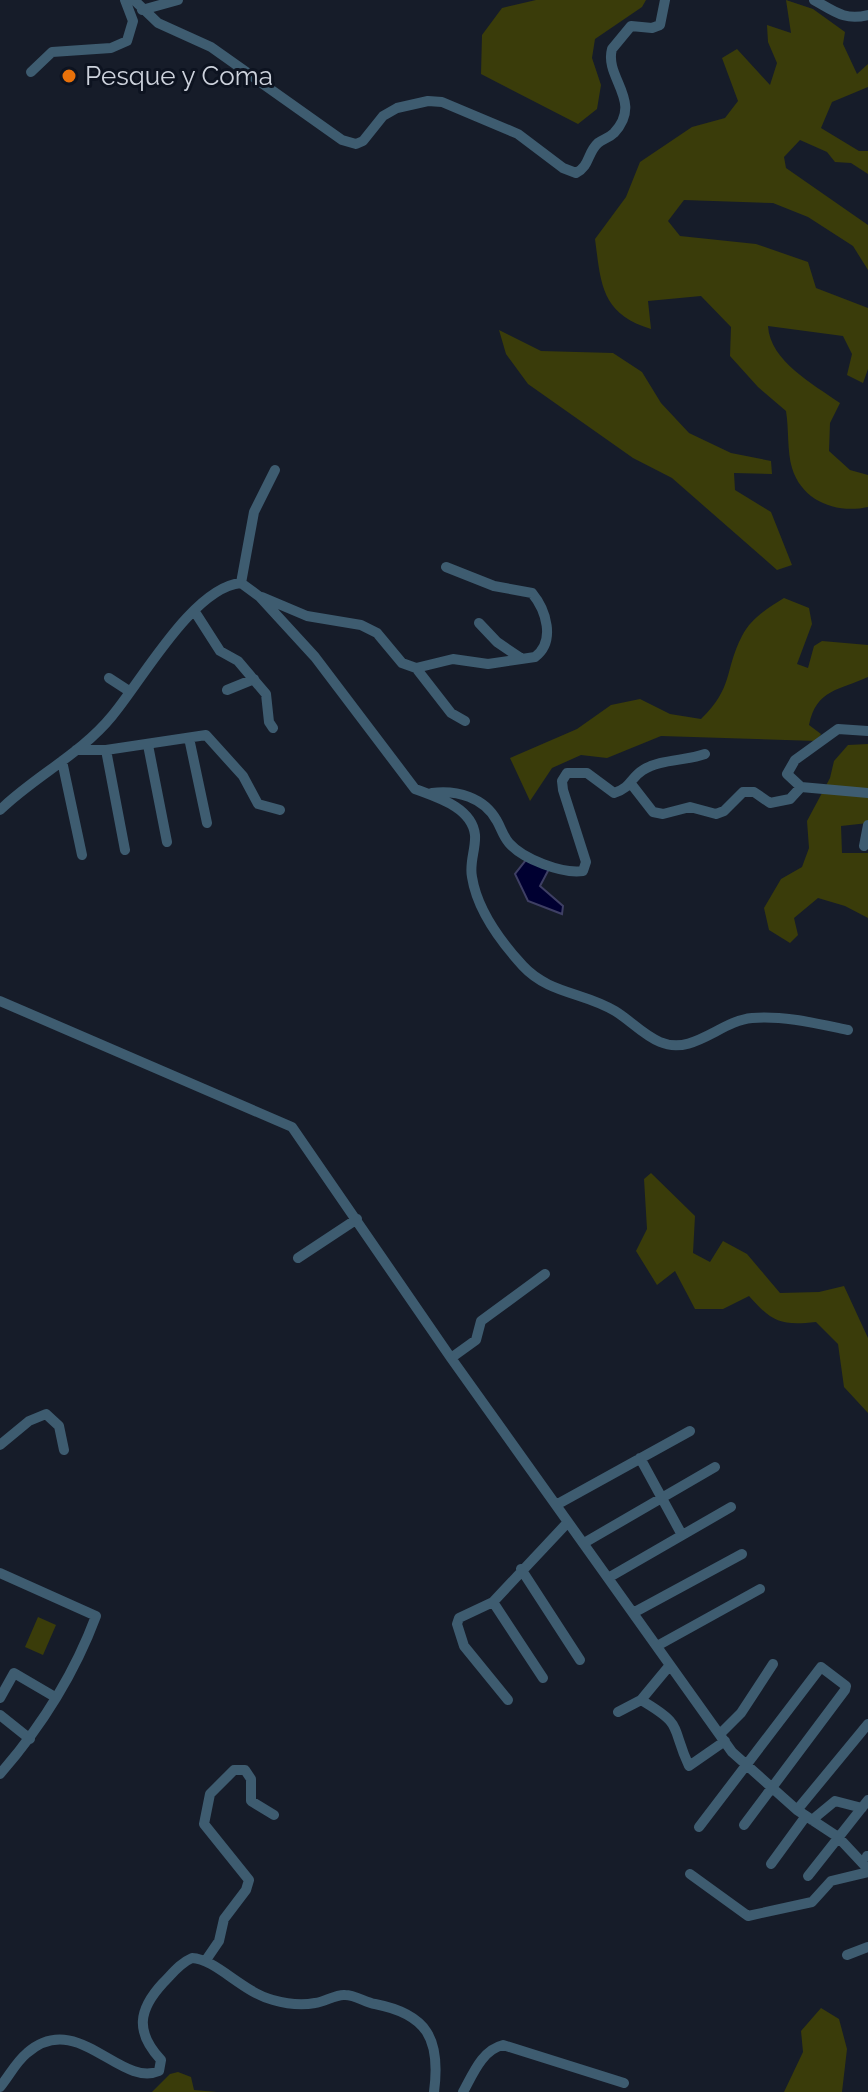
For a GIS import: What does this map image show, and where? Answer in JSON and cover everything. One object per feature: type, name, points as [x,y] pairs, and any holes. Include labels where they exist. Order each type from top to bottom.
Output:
[{"type":"street","points":[[31,72],[52,52],[111,48],[127,41],[133,21],[125,0]]},
{"type":"street","points":[[134,0],[158,23],[211,47],[342,140],[356,144],[363,141],[383,116],[397,108],[428,101],[442,102],[518,134],[563,168],[576,173],[583,170],[597,144],[610,137],[621,123],[626,102],[613,70],[612,49],[631,26],[652,28],[660,25],[665,0]]},
{"type":"street","points":[[142,10],[178,0]]},
{"type":"street","points":[[814,0],[848,22],[868,23]]},
{"type":"street","points":[[840,16],[855,18],[868,15]]},
{"type":"street","points":[[241,583],[254,512],[275,470]]},
{"type":"street","points":[[416,668],[453,659],[488,664],[535,657],[545,645],[543,609],[532,593],[494,586],[446,567]]},
{"type":"street","points":[[0,810],[76,750],[114,715],[159,649],[195,612],[231,584],[241,583],[260,597],[336,682],[415,789],[458,809],[471,824],[475,836],[471,874],[485,915],[523,966],[554,989],[598,1002],[664,1044],[679,1046],[736,1021],[753,1017],[848,1030]]},
{"type":"street","points":[[260,597],[307,616],[361,625],[377,633],[402,663],[416,668],[451,713],[465,721]]},
{"type":"street","points":[[195,612],[220,651],[238,661],[266,694],[269,722],[273,728]]},
{"type":"street","points":[[479,623],[497,642],[522,659]]},
{"type":"street","points":[[109,678],[129,691]]},
{"type":"street","points":[[227,690],[254,679]]},
{"type":"street","points":[[868,731],[838,729],[795,760],[787,774],[801,787],[868,793]]},
{"type":"street","points":[[76,750],[106,750],[206,735],[243,776],[258,804],[280,810]]},
{"type":"street","points":[[189,738],[207,823]]},
{"type":"street","points":[[148,745],[167,842]]},
{"type":"street","points":[[106,750],[125,850]]},
{"type":"street","points":[[426,793],[461,792],[471,796],[497,819],[510,845],[573,873],[583,871],[586,862],[563,790],[562,781],[567,773],[587,773],[614,793],[632,785],[641,771],[650,767],[705,754]]},
{"type":"street","points":[[62,761],[82,855]]},
{"type":"street","points":[[632,785],[653,812],[663,814],[690,807],[716,814],[724,811],[743,792],[754,792],[770,803],[780,802],[790,799],[801,787]]},
{"type":"street","points":[[864,846],[868,825]]},
{"type":"street","points":[[0,1001],[292,1127],[451,1358],[722,1738],[744,1765],[867,1862],[831,1881],[812,1902],[748,1916],[690,1874]]},
{"type":"street","points":[[298,1258],[357,1219]]},
{"type":"street","points":[[451,1358],[476,1340],[481,1321],[545,1274]]},
{"type":"street","points":[[0,1445],[29,1421],[46,1414],[59,1426],[64,1450]]},
{"type":"street","points":[[556,1505],[690,1431]]},
{"type":"street","points":[[640,1458],[682,1535]]},
{"type":"street","points":[[584,1543],[715,1467]]},
{"type":"street","points":[[608,1578],[731,1507]]},
{"type":"street","points":[[508,1700],[464,1646],[457,1629],[459,1618],[493,1602],[568,1522]]},
{"type":"street","points":[[633,1613],[742,1554]]},
{"type":"street","points":[[521,1569],[580,1660]]},
{"type":"street","points":[[0,1573],[96,1616],[80,1659],[30,1739],[0,1774]]},
{"type":"street","points":[[657,1646],[760,1589]]},
{"type":"street","points":[[493,1602],[543,1678]]},
{"type":"street","points":[[641,1700],[671,1720],[679,1731],[689,1766],[722,1738],[773,1664]]},
{"type":"street","points":[[618,1712],[641,1700],[670,1665]]},
{"type":"street","points":[[699,1827],[821,1667],[846,1686],[845,1690],[744,1825]]},
{"type":"street","points":[[0,1698],[14,1673],[55,1697]]},
{"type":"street","points":[[0,1715],[30,1739]]},
{"type":"street","points":[[771,1864],[868,1724]]},
{"type":"street","points":[[206,1960],[219,1941],[224,1919],[246,1890],[249,1880],[204,1824],[210,1794],[234,1770],[245,1770],[251,1779],[251,1801],[274,1815]]},
{"type":"street","points":[[805,1815],[835,1801],[865,1804]]},
{"type":"street","points":[[808,1876],[865,1804]]},
{"type":"street","points":[[847,1955],[868,1947]]},
{"type":"street","points":[[0,2087],[29,2050],[59,2040],[80,2042],[134,2069],[152,2074],[159,2071],[161,2060],[142,2034],[142,2013],[184,1961],[192,1958],[206,1960],[246,1991],[269,2000],[293,2006],[344,1994],[375,2004],[390,2005],[410,2015],[428,2030],[435,2051],[434,2092]]},
{"type":"street","points":[[463,2092],[483,2057],[494,2047],[503,2045],[624,2083]]},
{"type":"shaded area","points":[[536,0],[646,0],[642,7],[595,39],[592,58],[601,85],[597,109],[578,124],[481,74],[482,35],[502,8]]},
{"type":"shaded area","points":[[786,0],[813,9],[845,32],[843,44],[857,74],[868,64],[868,87],[832,102],[821,128],[859,151],[868,151],[868,174],[851,163],[835,162],[827,152],[800,140],[784,157],[786,168],[868,225],[868,270],[853,246],[808,217],[773,203],[684,200],[668,221],[680,236],[756,244],[808,262],[816,288],[868,308],[868,369],[863,383],[847,375],[852,354],[843,336],[768,326],[776,350],[785,361],[840,403],[830,423],[829,451],[850,470],[868,475],[868,507],[856,509],[822,502],[804,489],[790,461],[786,411],[758,387],[730,356],[731,327],[701,296],[648,301],[651,329],[634,323],[613,306],[606,295],[599,270],[595,239],[626,197],[640,162],[692,127],[725,118],[738,101],[722,58],[737,49],[770,85],[777,63],[768,42],[767,25],[791,33]]},
{"type":"shaded area","points":[[499,330],[541,351],[613,353],[642,372],[661,403],[689,433],[731,453],[771,461],[772,474],[734,473],[735,490],[771,512],[792,565],[777,570],[672,478],[633,458],[528,384],[506,354]]},
{"type":"shaded area","points":[[784,598],[809,608],[812,624],[797,664],[808,668],[814,646],[822,641],[868,645],[868,677],[823,697],[812,713],[809,725],[821,734],[817,741],[661,736],[607,758],[581,755],[552,768],[530,801],[510,758],[577,729],[611,705],[640,699],[670,714],[701,719],[724,688],[736,648],[750,624]]},
{"type":"shaded area","points":[[868,744],[868,823],[841,826],[842,853],[868,853],[868,918],[845,906],[818,898],[794,918],[798,935],[790,943],[769,930],[764,908],[781,879],[802,867],[809,848],[807,821],[830,778],[834,761],[848,745]]},
{"type":"shaded area","points":[[526,860],[550,867],[540,886],[563,906],[562,914],[528,901],[515,874]]},
{"type":"shaded area","points":[[651,1173],[695,1216],[693,1253],[710,1262],[723,1241],[747,1254],[780,1293],[819,1292],[844,1286],[868,1338],[868,1413],[844,1387],[838,1344],[816,1322],[778,1320],[764,1312],[749,1296],[723,1309],[695,1309],[675,1271],[657,1285],[636,1251],[647,1229],[644,1179]]},
{"type":"shaded area","points":[[38,1617],[56,1625],[43,1655],[25,1647]]},
{"type":"shaded area","points":[[821,2008],[839,2019],[847,2049],[842,2092],[784,2092],[803,2052],[801,2031]]},
{"type":"shaded area","points":[[178,2072],[191,2077],[194,2090],[217,2092],[152,2092],[170,2074]]},
{"type":"place","name":"Pesque y Coma","points":[[69,76]]}]
